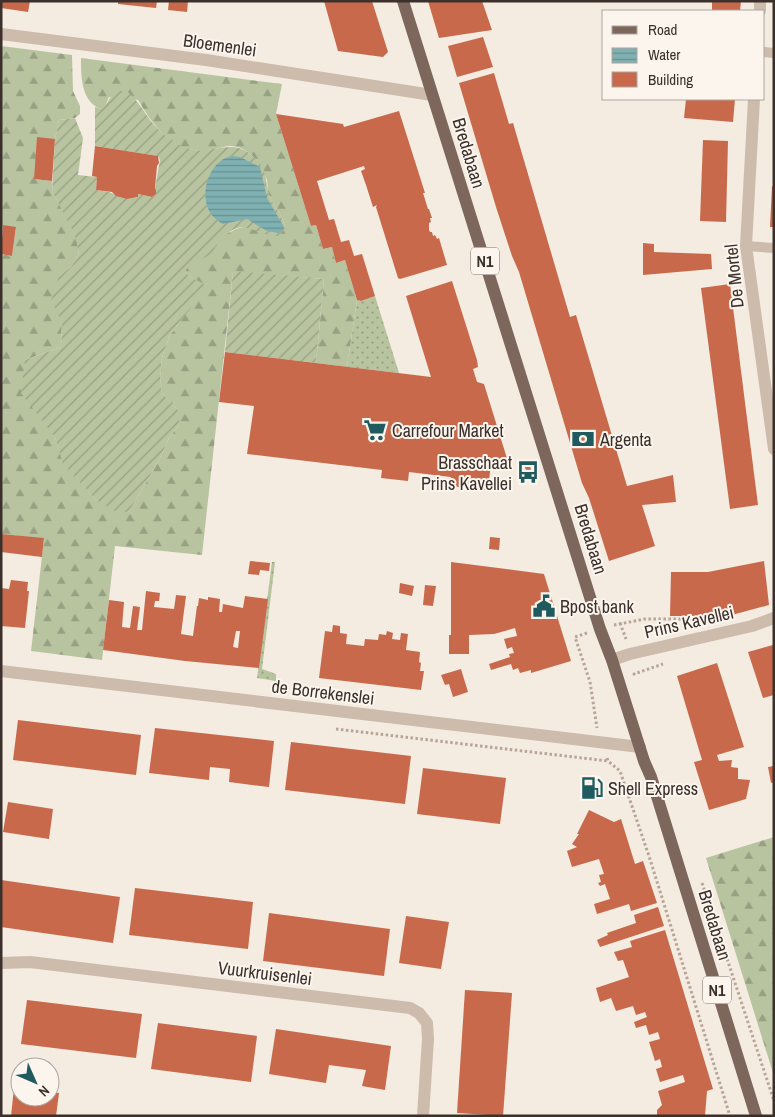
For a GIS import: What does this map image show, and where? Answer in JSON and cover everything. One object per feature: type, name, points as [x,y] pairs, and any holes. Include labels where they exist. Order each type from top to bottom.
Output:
[{"type":"main road","name":"Bredabaan","points":[[403,1],[600,629],[651,777],[756,1116]]},
{"type":"street","name":"Bloemenlei","points":[[1,34],[206,60],[432,94]]},
{"type":"street","name":"De Mortel","points":[[754,100],[746,246],[774,449]]},
{"type":"street","name":"Prins Kavellei","points":[[612,660],[630,654],[752,626],[774,618]]},
{"type":"street","name":"de Borrekenslei","points":[[1,671],[640,747]]},
{"type":"street","name":"Vuurkruisenlei","points":[[1,963],[30,962],[410,1008],[418,1013],[427,1023],[428,1039],[423,1116]]},
{"type":"lane","points":[[746,246],[774,248]]},
{"type":"path","points":[[620,623],[646,619],[706,619]]},
{"type":"path","points":[[575,637],[590,682],[595,723]]},
{"type":"path","points":[[637,683],[634,674],[670,662]]},
{"type":"path","points":[[608,761],[620,771],[650,856],[730,1116]]},
{"type":"path","points":[[700,876],[774,1101]]},
{"type":"green space","points":[[1,46],[72,55],[73,91],[80,106],[80,114],[75,118],[59,120],[55,139],[34,179],[52,181],[52,191],[76,235],[79,254],[71,267],[59,276],[62,322],[61,347],[25,360],[64,464],[96,500],[129,512],[160,458],[169,438],[179,425],[179,411],[162,393],[160,377],[162,357],[170,335],[207,286],[190,277],[185,271],[189,264],[213,251],[217,243],[226,234],[236,229],[247,226],[256,229],[285,229],[282,219],[270,197],[265,174],[254,157],[243,149],[230,146],[200,150],[185,148],[170,140],[152,122],[138,100],[109,97],[105,106],[101,109],[94,106],[89,101],[84,88],[81,58],[282,84],[276,114],[311,226],[316,225],[323,249],[332,247],[336,263],[345,260],[357,300],[347,367],[316,363],[324,279],[233,272],[202,555],[115,546],[102,660],[31,651],[44,539],[1,534],[1,254],[12,256],[16,228],[3,225],[1,235]]},
{"type":"green space","points":[[117,91],[127,91],[158,129],[184,147],[192,150],[201,150],[234,147],[250,154],[263,169],[267,188],[285,229],[278,236],[242,227],[235,229],[218,243],[213,252],[191,264],[185,271],[190,277],[208,286],[170,335],[162,357],[160,377],[162,393],[179,411],[179,425],[169,438],[160,458],[129,512],[115,511],[96,500],[63,464],[55,437],[21,393],[25,360],[61,347],[62,322],[51,301],[59,276],[71,267],[79,254],[75,235],[52,191],[55,139],[59,120],[75,118],[83,138],[78,175],[97,177],[96,190],[108,192],[122,198],[138,197],[138,194],[152,197],[156,194],[155,188],[160,160],[158,156],[95,146],[95,107],[101,109]]},
{"type":"green space","points":[[233,271],[324,279],[316,363],[225,352]]},
{"type":"green space","points":[[375,296],[399,373],[347,367],[357,300],[361,301]]},
{"type":"green space","points":[[272,562],[275,562],[262,669],[276,674],[276,681],[257,678]]},
{"type":"green space","points":[[774,837],[774,1076],[706,858]]},
{"type":"water","points":[[232,156],[240,157],[260,167],[267,198],[284,227],[282,231],[278,233],[267,231],[247,219],[223,224],[211,214],[207,206],[206,197],[208,179],[217,164]]},
{"type":"building","points":[[2,1],[30,1],[28,12],[1,8]]},
{"type":"building","points":[[118,1],[157,1],[156,8],[118,4]]},
{"type":"building","points":[[169,1],[188,1],[187,12],[168,10]]},
{"type":"building","points":[[324,1],[372,1],[388,52],[383,57],[338,51]]},
{"type":"building","points":[[428,1],[482,1],[492,30],[439,38]]},
{"type":"building","points":[[712,1],[741,1],[740,10],[712,10]]},
{"type":"building","points":[[483,37],[493,67],[457,77],[448,46]]},
{"type":"building","points":[[494,73],[509,124],[513,123],[570,317],[576,315],[627,486],[673,475],[676,502],[642,505],[655,546],[609,561],[589,498],[582,483],[519,272],[496,207],[459,83]]},
{"type":"building","points":[[686,100],[735,100],[733,122],[684,118]]},
{"type":"building","points":[[399,111],[432,218],[430,218],[429,230],[433,236],[435,235],[437,239],[439,238],[447,265],[398,278],[376,207],[377,205],[373,207],[361,171],[365,169],[364,166],[317,181],[329,220],[334,219],[341,242],[349,240],[354,256],[362,254],[375,296],[361,301],[357,300],[345,260],[336,263],[332,247],[323,249],[316,225],[311,226],[276,114],[343,124],[344,127]]},
{"type":"building","points":[[37,137],[55,139],[52,181],[34,179]]},
{"type":"building","points":[[703,140],[728,141],[726,222],[700,221]]},
{"type":"building","points":[[95,146],[158,156],[156,194],[152,197],[138,194],[138,197],[127,199],[116,196],[112,192],[96,190],[97,177],[92,176]]},
{"type":"building","points":[[772,186],[774,187],[774,227],[770,227]]},
{"type":"building","points":[[3,225],[16,227],[12,256],[1,254]]},
{"type":"building","points":[[643,243],[654,244],[654,252],[711,254],[712,269],[643,275]]},
{"type":"building","name":"Carrefour Market","points":[[452,281],[477,360],[478,367],[473,369],[477,382],[484,384],[509,465],[491,463],[488,490],[449,486],[451,477],[409,472],[408,481],[381,478],[382,470],[247,454],[254,406],[219,402],[225,352],[431,377],[406,296]]},
{"type":"building","points":[[730,284],[758,505],[730,509],[701,288]]},
{"type":"building","points":[[530,465],[532,476],[528,478],[525,467]]},
{"type":"building","points":[[578,508],[582,519],[578,520],[574,509]]},
{"type":"building","points":[[1,534],[44,538],[42,557],[1,552]]},
{"type":"building","points":[[490,537],[500,538],[499,550],[489,549]]},
{"type":"building","points":[[250,561],[270,563],[269,571],[260,570],[259,575],[248,574]]},
{"type":"building","points":[[764,561],[769,605],[728,616],[670,616],[671,572],[708,572]]},
{"type":"building","points":[[451,562],[544,574],[571,661],[531,673],[531,670],[520,673],[518,668],[513,670],[511,664],[491,670],[489,664],[510,657],[509,654],[514,653],[512,647],[507,649],[504,639],[517,636],[515,628],[494,634],[469,635],[469,654],[449,654],[449,635],[451,635]]},
{"type":"building","points":[[11,580],[28,582],[27,591],[29,591],[25,628],[1,626],[1,588],[9,589]]},
{"type":"building","points":[[400,583],[414,586],[412,596],[399,593]]},
{"type":"building","points":[[425,585],[436,586],[433,606],[423,605]]},
{"type":"building","points":[[146,591],[160,593],[159,601],[155,601],[154,607],[174,609],[176,595],[186,596],[181,634],[193,636],[199,598],[208,600],[208,597],[220,599],[219,612],[222,612],[223,604],[243,608],[245,596],[268,599],[259,668],[185,661],[103,650],[109,600],[124,602],[122,627],[130,628],[133,606],[140,607],[137,630],[142,630]],"holes":[[[236,631],[240,631],[238,648],[233,647]]]},
{"type":"building","points":[[333,625],[340,626],[340,633],[347,634],[346,644],[364,646],[365,639],[378,640],[379,634],[386,635],[387,631],[393,633],[392,639],[400,640],[401,633],[408,634],[406,650],[420,652],[420,671],[424,671],[421,690],[319,678],[325,631],[332,632]]},
{"type":"building","points":[[773,645],[774,695],[763,698],[748,652]]},
{"type":"building","points":[[717,663],[744,747],[717,755],[719,761],[732,760],[731,767],[738,768],[738,779],[750,780],[746,799],[709,810],[694,762],[702,760],[677,676]]},
{"type":"building","points":[[461,669],[468,692],[453,697],[449,684],[445,685],[441,675]]},
{"type":"building","points":[[18,720],[141,735],[136,775],[13,760]]},
{"type":"building","points":[[155,728],[274,741],[269,787],[229,782],[230,769],[210,767],[209,780],[149,773]]},
{"type":"building","points":[[291,742],[411,756],[405,804],[285,790]]},
{"type":"building","points":[[774,766],[774,782],[771,783],[768,767]]},
{"type":"building","points":[[423,768],[506,778],[500,824],[417,814]]},
{"type":"building","points":[[8,802],[53,809],[49,839],[3,832]]},
{"type":"building","points":[[589,810],[614,822],[621,819],[635,864],[643,861],[657,903],[631,911],[629,904],[597,914],[594,904],[610,899],[605,884],[600,886],[598,883],[601,882],[599,875],[604,874],[599,859],[572,867],[567,851],[577,847],[572,844],[579,834],[577,834]]},
{"type":"building","points":[[1,880],[120,897],[113,943],[1,927]]},
{"type":"building","points":[[135,888],[253,902],[248,949],[129,935]]},
{"type":"building","points":[[658,907],[664,926],[600,947],[597,940],[608,935],[607,933],[636,923],[634,915]]},
{"type":"building","points":[[269,913],[390,929],[384,976],[263,961]]},
{"type":"building","points":[[406,916],[449,922],[441,969],[399,963]]},
{"type":"building","points":[[665,930],[713,1089],[707,1091],[705,1116],[657,1116],[657,1110],[662,1105],[658,1091],[685,1082],[683,1075],[660,1082],[656,1069],[662,1067],[660,1059],[655,1061],[649,1042],[660,1039],[658,1032],[649,1035],[646,1025],[636,1028],[634,1022],[647,1017],[645,1012],[636,1015],[633,1006],[616,1011],[611,998],[600,1002],[596,988],[629,977],[623,960],[618,961],[614,952],[632,947],[630,941]]},
{"type":"building","points":[[465,990],[512,993],[503,1116],[457,1113]]},
{"type":"building","points":[[27,1000],[142,1014],[136,1058],[21,1044]]},
{"type":"building","points":[[158,1023],[257,1036],[251,1082],[151,1069]]},
{"type":"building","points":[[276,1029],[391,1046],[385,1090],[362,1086],[366,1070],[329,1065],[326,1083],[269,1074]]},
{"type":"building","points":[[12,1107],[57,1107],[56,1116],[11,1116]]},
{"type":"place","name":"Carrefour Market","points":[[375,430]]},
{"type":"place","name":"Argenta","points":[[583,439]]},
{"type":"place","name":"Brasschaat Prins Kavellei","points":[[528,472]]},
{"type":"place","name":"Bpost bank","points":[[544,606]]},
{"type":"place","name":"Shell Express","points":[[592,788]]}]
